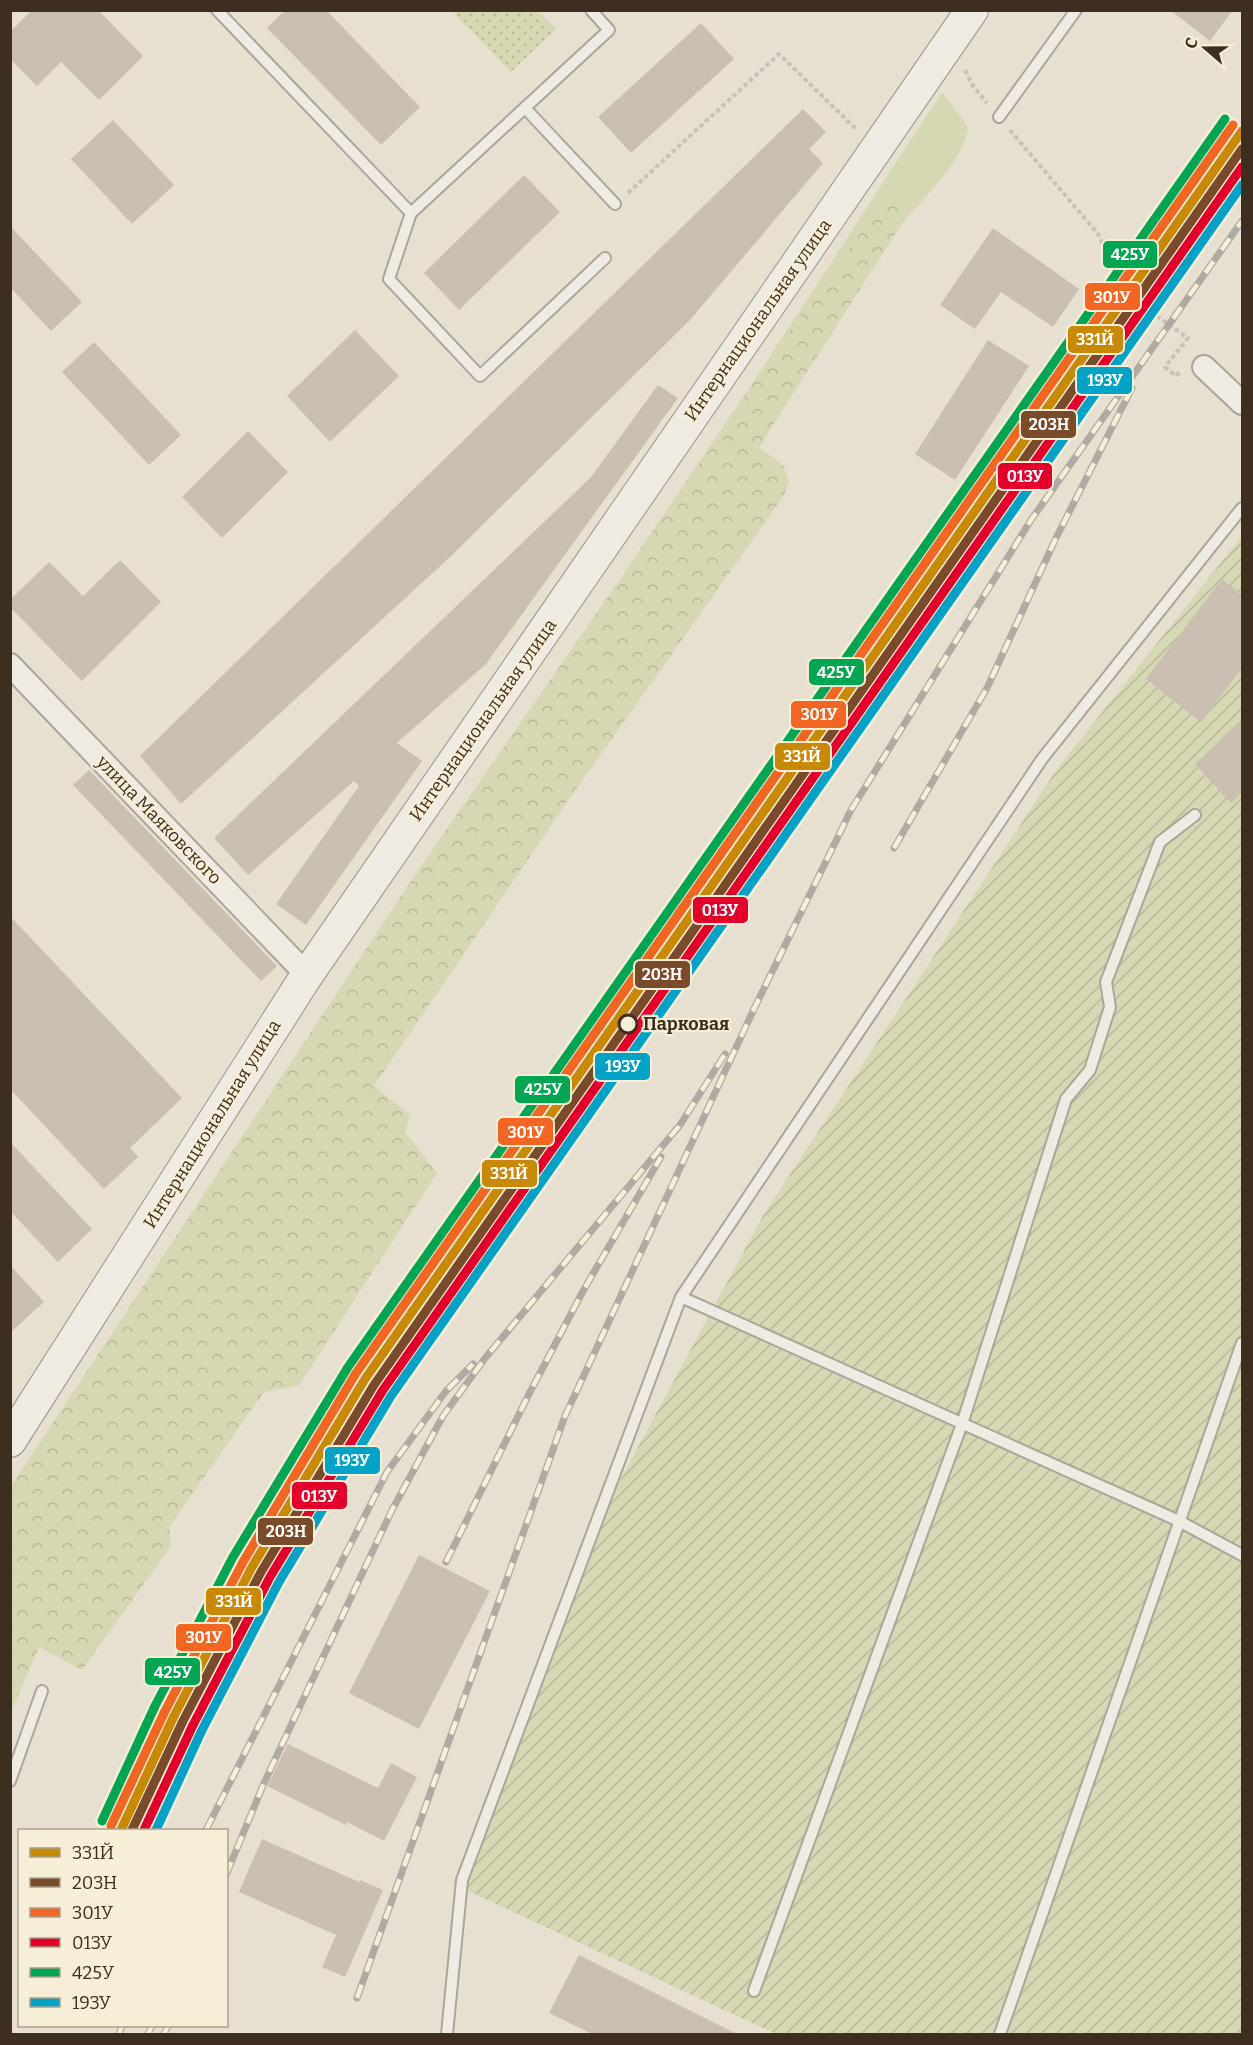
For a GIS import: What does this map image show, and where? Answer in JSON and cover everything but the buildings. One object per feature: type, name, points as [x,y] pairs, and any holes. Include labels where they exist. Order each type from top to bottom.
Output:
[{"type":"main road","name":"Интернациональная улица","points":[[10,1441],[307,975],[972,10]]},
{"type":"street","points":[[1204,367],[1242,403]]},
{"type":"street","name":"улица Маяковского","points":[[10,665],[307,975]]},
{"type":"lane","points":[[217,10],[411,213]]},
{"type":"lane","points":[[591,10],[609,30],[411,213],[389,279],[480,376],[605,258]]},
{"type":"lane","points":[[999,117],[1076,10]]},
{"type":"lane","points":[[525,108],[615,204]]},
{"type":"lane","points":[[447,2034],[462,1880],[681,1297],[1042,759],[1242,508]]},
{"type":"lane","points":[[754,1990],[962,1424],[1066,1099],[1090,1070],[1110,1007],[1106,982],[1110,971],[1160,842],[1195,815]]},
{"type":"lane","points":[[681,1297],[1179,1521],[1242,1555]]},
{"type":"lane","points":[[1000,2034],[1242,1343]]},
{"type":"lane","points":[[10,1781],[42,1691]]},
{"type":"path","points":[[615,204],[779,54],[861,134]]},
{"type":"path","points":[[1098,234],[1127,295],[1182,334]]},
{"type":"green space","points":[[452,11],[538,11],[556,29],[511,72]]},
{"type":"green space","points":[[942,92],[968,127],[965,140],[951,165],[903,222],[906,210],[754,381]]},
{"type":"green space","points":[[894,198],[900,201],[906,210],[903,222],[759,447],[783,465],[789,482],[783,497],[565,805],[374,1086],[410,1114],[405,1132],[437,1173],[299,1385],[264,1392],[169,1527],[171,1546],[82,1670],[39,1647],[11,1712],[11,1486],[415,875],[754,381],[880,205]]},
{"type":"green space","points":[[1242,536],[1242,2034],[776,2034],[453,1884],[598,1521],[764,1214],[1057,769]]},
{"type":"railway","points":[[357,1998],[565,1416],[753,1011],[851,810],[1031,520],[1242,221]]},
{"type":"railway","points":[[894,848],[987,688],[1056,538],[1132,388]]},
{"type":"railway","points":[[228,1870],[264,1783],[392,1510],[443,1416],[486,1357],[680,1125],[725,1054]]},
{"type":"railway","points":[[446,1562],[583,1291],[661,1157]]},
{"type":"railway","points":[[207,1829],[387,1472],[446,1391],[473,1364]]},
{"type":"railway","points":[[119,2034],[122,2027]]},
{"type":"railway","points":[[148,2034],[152,2027]]},
{"type":"railway","points":[[164,2034],[168,2027]]},
{"type":"transit line","name":"425У","points":[[102,1821],[155,1706],[233,1557],[348,1367],[1225,119]]},
{"type":"transit line","name":"301У","points":[[111,1826],[165,1711],[243,1562],[356,1373],[1233,125]]},
{"type":"transit line","name":"331Й","points":[[121,1829],[174,1716],[252,1567],[365,1379],[1242,131]]},
{"type":"transit line","name":"203Н","points":[[132,1829],[183,1721],[261,1572],[374,1385],[1242,149]]},
{"type":"transit line","name":"013У","points":[[144,1829],[193,1725],[270,1577],[383,1390],[1242,167]]},
{"type":"transit line","name":"193У","points":[[156,1829],[202,1730],[279,1582],[391,1396],[1242,185]]},
{"type":"place","name":"Парковая","points":[[628,1024]]}]
